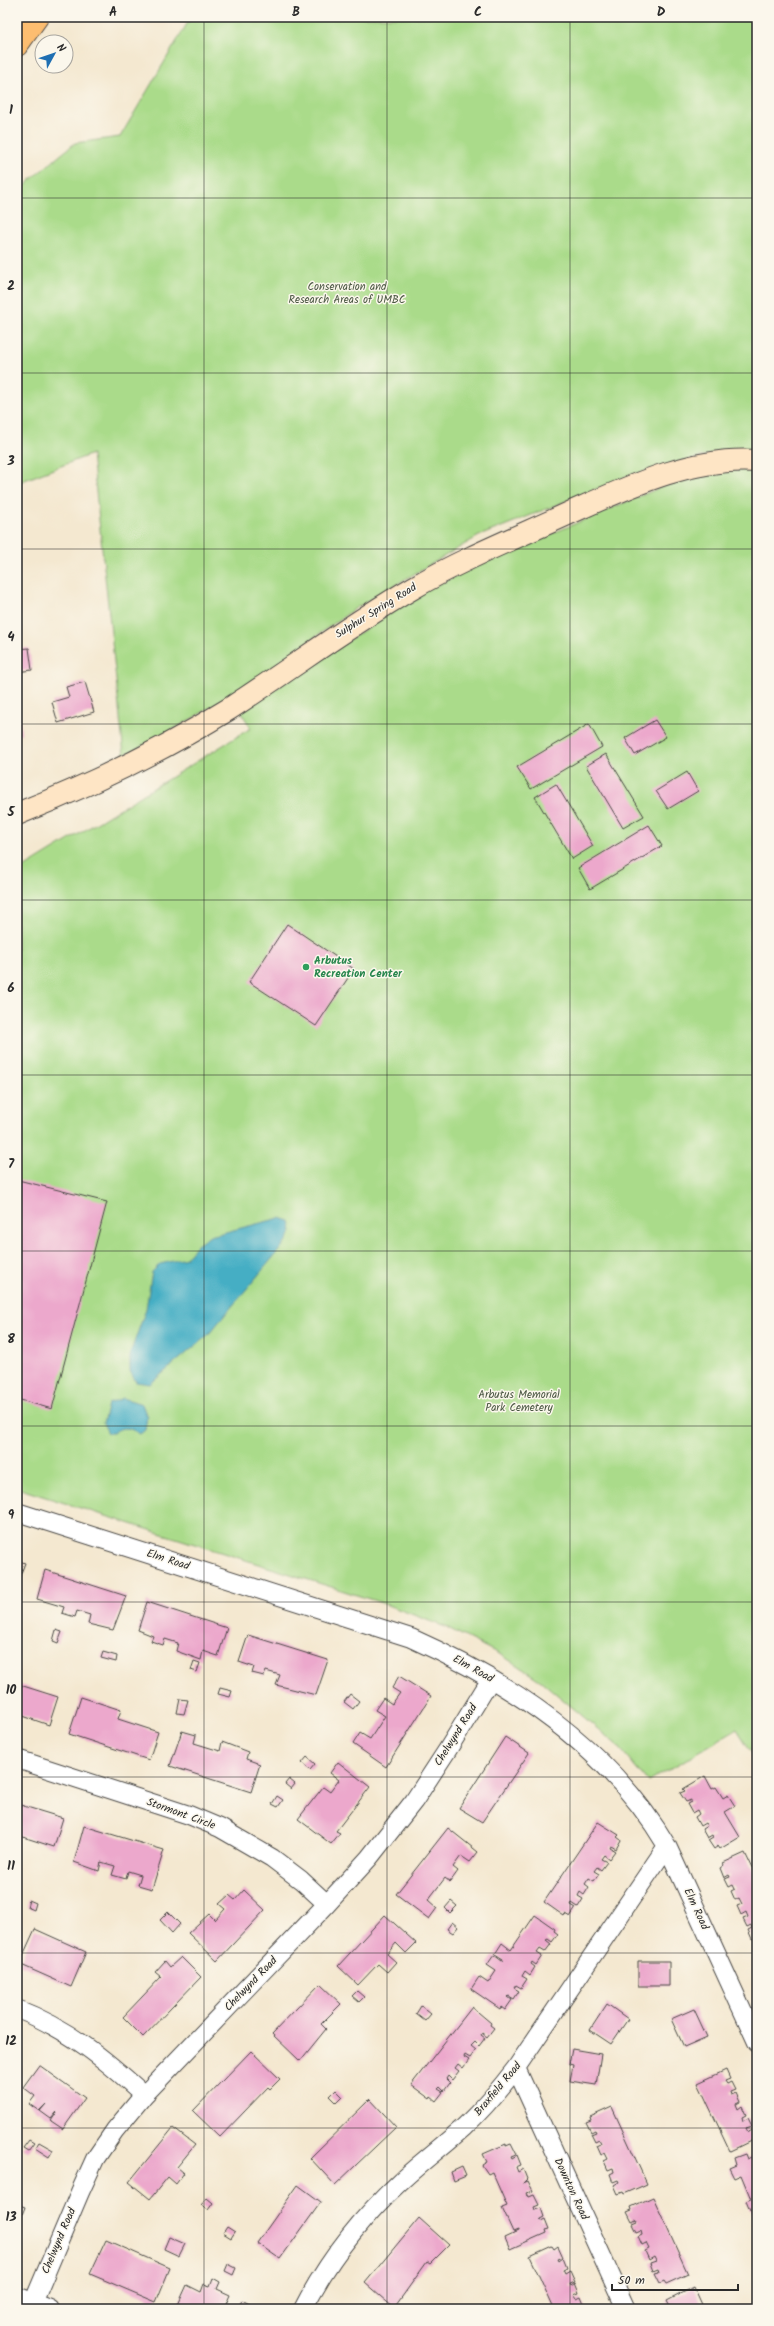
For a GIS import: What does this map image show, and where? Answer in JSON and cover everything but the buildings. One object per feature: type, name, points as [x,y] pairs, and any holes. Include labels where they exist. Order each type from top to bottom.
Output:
[{"type":"highway","points":[[17,44],[37,17]]},
{"type":"main road","name":"Sulphur Spring Road","points":[[17,814],[91,784],[174,740],[228,709],[359,620],[415,587],[478,554],[613,494],[663,475],[706,465],[741,460],[757,461]]},
{"type":"street","name":"Elm Road","points":[[17,1512],[375,1625],[436,1649],[526,1700],[591,1753],[633,1797],[653,1822],[667,1846],[757,2042]]},
{"type":"street","name":"Chelwynd Road","points":[[34,2303],[96,2159],[115,2130],[144,2095],[327,1904],[369,1858],[414,1801],[448,1750],[491,1679]]},
{"type":"street","name":"Stormont Circle","points":[[17,1759],[189,1815],[220,1828],[272,1858],[301,1880],[327,1904]]},
{"type":"street","name":"Braxfield Road","points":[[303,2309],[342,2246],[370,2212],[400,2181],[464,2127],[490,2102],[516,2068],[667,1846]]},
{"type":"street","points":[[17,2009],[51,2023],[84,2043],[114,2067],[144,2095]]},
{"type":"street","name":"Downton Road","points":[[516,2068],[626,2309]]},
{"type":"street","points":[[17,2296],[50,2309]]},
{"type":"green space","name":"Conservation and Research Areas of UMBC","points":[[191,17],[757,17],[757,451],[727,450],[631,475],[479,536],[356,608],[234,694],[162,736],[124,755],[92,454],[17,483],[17,198],[30,180],[75,143],[120,137]]},
{"type":"green space","name":"Arbutus Memorial Park Cemetery","points":[[738,470],[757,471],[757,1761],[737,1729],[648,1782],[618,1746],[541,1681],[503,1656],[448,1628],[382,1603],[17,1488],[17,872],[251,728],[241,712],[418,594],[485,562],[666,485],[707,473]]},
{"type":"water","points":[[280,1218],[290,1221],[292,1231],[286,1242],[208,1335],[150,1384],[136,1382],[130,1371],[130,1354],[146,1309],[152,1272],[160,1264],[186,1258],[197,1245],[210,1236]]},
{"type":"water","points":[[123,1398],[142,1404],[147,1417],[145,1430],[140,1434],[126,1428],[117,1430],[113,1433],[108,1433],[103,1423],[108,1404]]},
{"type":"place","name":"Arbutus Recreation Center","points":[[306,967]]}]
